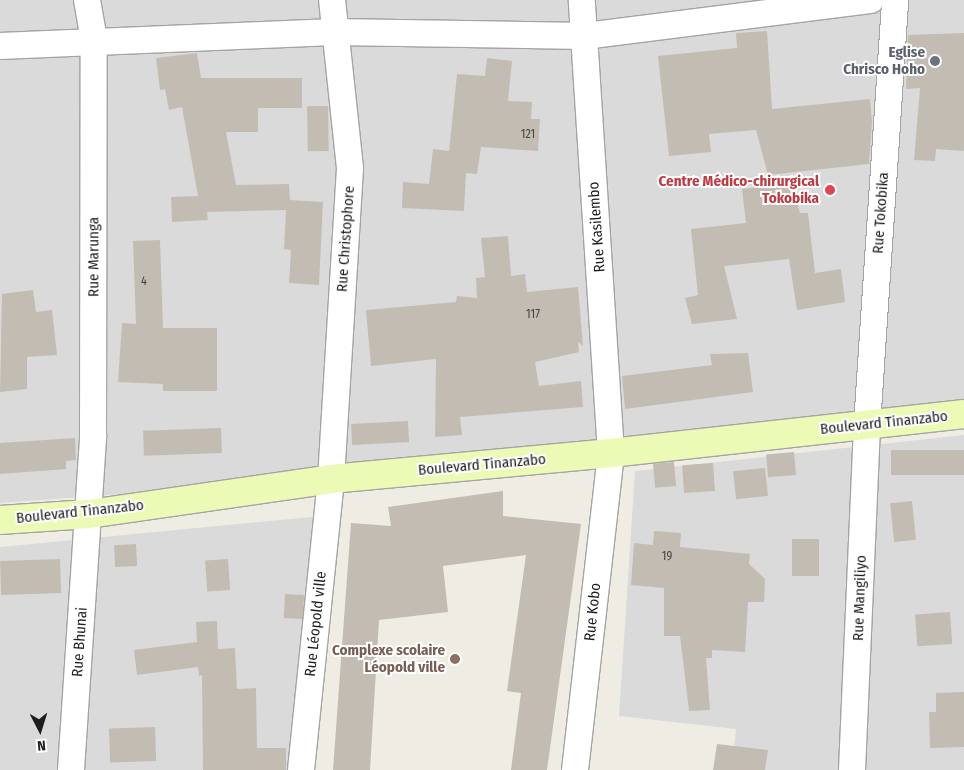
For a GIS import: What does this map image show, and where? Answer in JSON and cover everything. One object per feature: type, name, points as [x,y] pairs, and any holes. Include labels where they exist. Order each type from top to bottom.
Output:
[{"type":"street","name":"Rue Marunga","points":[[87,0],[94,40],[94,435],[89,514]]},
{"type":"street","name":"Rue Christophore","points":[[331,479],[350,168],[332,0]]},
{"type":"street","name":"Rue Kasilembo","points":[[582,0],[611,453]]},
{"type":"street","points":[[0,46],[94,40],[334,32],[585,36],[871,0]]},
{"type":"street","name":"Rue Tokobika","points":[[867,425],[895,0]]},
{"type":"street","name":"Boulevard Tinanzabo","points":[[0,520],[89,514],[331,479],[611,453],[964,414]]},
{"type":"street","name":"Rue Mangiliyo","points":[[852,770],[867,425]]},
{"type":"street","name":"Rue Kobo","points":[[575,770],[611,453]]},
{"type":"street","name":"Rue Léopold ville","points":[[302,770],[331,479]]},
{"type":"street","name":"Rue Bhunai","points":[[71,770],[89,514]]},
{"type":"shaded area","points":[[0,0],[964,0],[964,411],[259,484],[0,503]]},
{"type":"shaded area","points":[[964,435],[964,770],[732,770],[736,729],[619,716],[635,471]]},
{"type":"shaded area","points":[[332,515],[310,770],[0,770],[0,547]]},
{"type":"building","points":[[767,31],[772,109],[870,99],[872,122],[869,164],[768,175],[756,130],[709,134],[711,152],[669,156],[658,56],[737,48],[736,33]]},
{"type":"building","points":[[964,33],[964,151],[936,149],[935,161],[914,160],[920,88],[906,89],[908,35]]},
{"type":"building","points":[[197,53],[201,78],[302,78],[302,108],[258,108],[258,132],[226,132],[236,185],[289,184],[290,200],[323,202],[319,285],[289,283],[291,250],[284,249],[286,210],[207,212],[208,220],[172,222],[171,197],[198,196],[182,107],[169,110],[165,89],[160,90],[156,58]]},
{"type":"building","points":[[487,58],[512,61],[508,101],[532,102],[531,119],[540,119],[538,151],[481,147],[477,174],[466,173],[464,211],[402,208],[403,182],[429,184],[433,149],[449,151],[457,74],[485,76]]},
{"type":"building","points":[[307,106],[328,106],[329,151],[308,151]]},
{"type":"building","points":[[792,184],[800,213],[808,213],[815,273],[841,269],[845,302],[797,310],[789,259],[724,266],[737,319],[692,324],[685,298],[698,295],[691,229],[746,223],[742,189]]},
{"type":"building","points":[[508,236],[511,276],[525,274],[527,292],[578,287],[583,346],[578,342],[579,352],[535,362],[539,386],[581,381],[583,407],[460,417],[462,435],[435,437],[436,359],[371,366],[366,310],[456,302],[457,296],[477,298],[476,278],[485,277],[481,238]]},
{"type":"building","points":[[160,240],[163,328],[217,328],[217,391],[163,391],[163,384],[118,382],[122,323],[136,324],[133,241]]},
{"type":"building","points":[[33,290],[36,312],[52,310],[57,355],[27,357],[27,389],[0,392],[2,294]]},
{"type":"building","points":[[748,353],[753,392],[625,409],[622,376],[712,365],[710,354]]},
{"type":"building","points":[[408,421],[409,442],[352,445],[351,424]]},
{"type":"building","points":[[221,428],[222,453],[144,456],[143,431]]},
{"type":"building","points":[[75,438],[76,460],[66,461],[66,469],[0,474],[0,443]]},
{"type":"building","points":[[891,450],[964,450],[964,475],[891,475]]},
{"type":"building","points":[[794,452],[796,475],[768,477],[766,454]]},
{"type":"building","points":[[674,462],[676,486],[655,488],[653,464]]},
{"type":"building","points":[[713,463],[715,491],[684,493],[682,465]]},
{"type":"building","points":[[765,468],[768,496],[736,499],[733,471]]},
{"type":"building","points":[[503,491],[503,516],[581,524],[547,770],[511,770],[521,693],[507,691],[526,555],[443,566],[448,612],[379,620],[370,770],[333,770],[351,523],[391,526],[388,507]]},
{"type":"building","points":[[912,501],[916,540],[894,542],[890,503]]},
{"type":"building","points":[[654,531],[681,533],[680,547],[750,554],[749,564],[765,579],[764,602],[748,602],[745,652],[712,650],[712,658],[706,658],[710,710],[689,711],[680,636],[664,636],[664,588],[631,585],[634,543],[653,545]]},
{"type":"building","points":[[792,539],[819,539],[819,576],[792,576]]},
{"type":"building","points":[[136,544],[137,566],[115,567],[114,545]]},
{"type":"building","points":[[60,559],[61,593],[1,595],[0,561]]},
{"type":"building","points":[[228,559],[230,590],[207,592],[205,561]]},
{"type":"building","points":[[285,594],[304,595],[303,619],[284,618]]},
{"type":"building","points":[[950,612],[952,644],[917,646],[915,614]]},
{"type":"building","points":[[217,621],[218,649],[235,648],[237,689],[256,688],[257,748],[286,748],[286,770],[203,770],[202,675],[199,676],[198,667],[137,675],[134,650],[197,642],[196,622]]},
{"type":"building","points":[[964,692],[964,747],[930,748],[929,712],[936,712],[936,693]]},
{"type":"building","points":[[155,727],[156,761],[110,763],[109,729]]},
{"type":"building","points":[[717,744],[768,750],[765,770],[713,770]]},
{"type":"place","name":"Eglise Chrisco Hoho","points":[[935,61]]},
{"type":"place","name":"Centre Médico-chirurgical Tokobika","points":[[830,190]]},
{"type":"place","name":"Complexe scolaire Léopold ville","points":[[455,659]]}]
